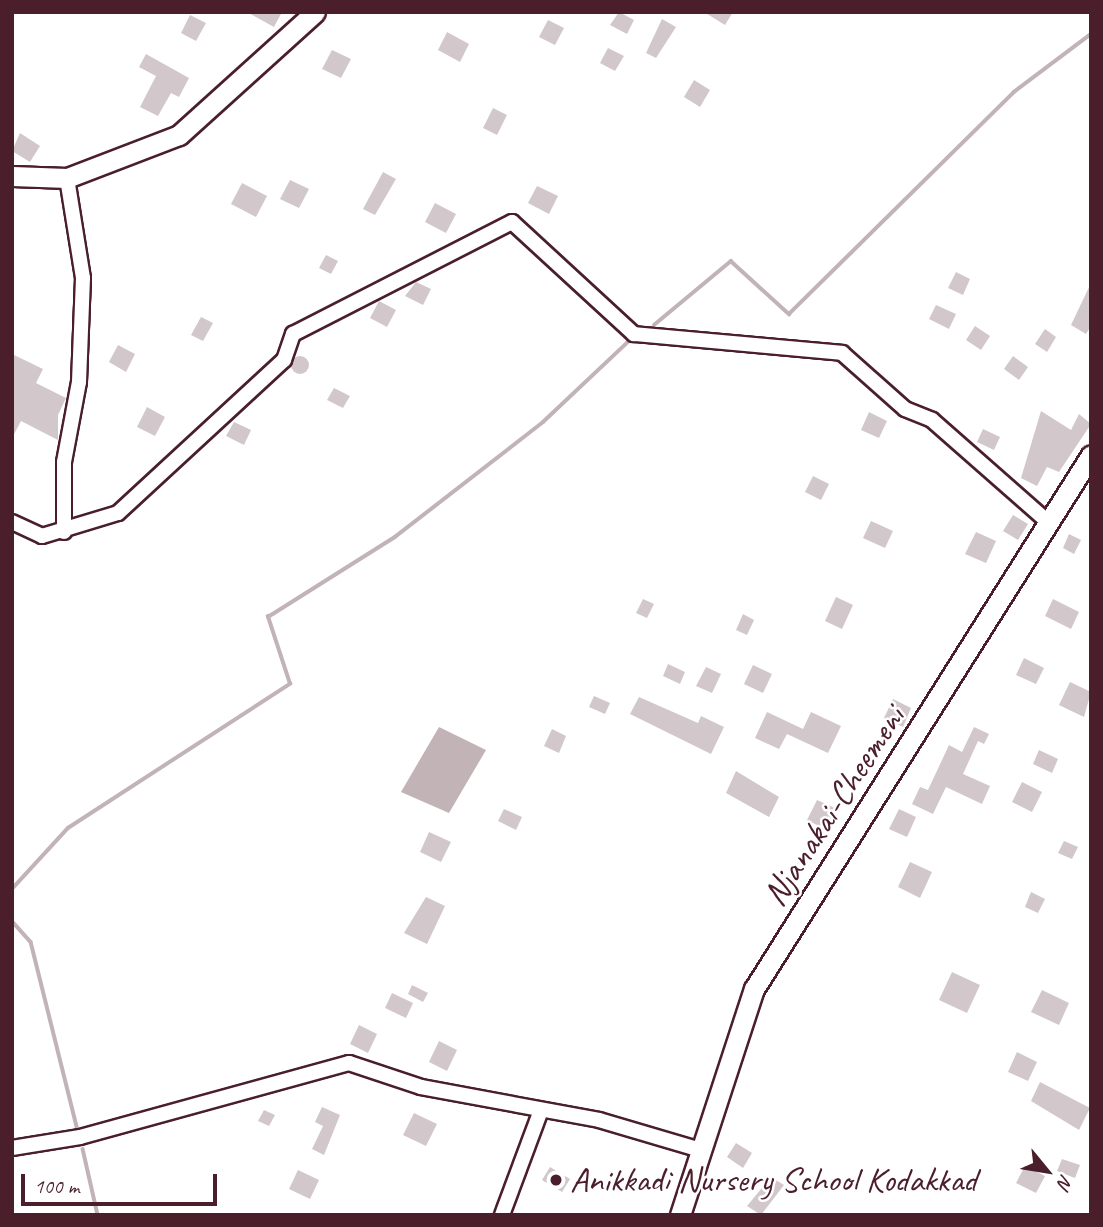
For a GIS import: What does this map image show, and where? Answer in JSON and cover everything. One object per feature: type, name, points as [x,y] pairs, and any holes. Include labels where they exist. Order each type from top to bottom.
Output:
[{"type":"main road","points":[[12,176],[67,178],[179,135],[315,12]]},
{"type":"main road","name":"Njanakai-Cheemeni","points":[[680,1215],[754,989],[898,768],[1046,520],[1091,455]]},
{"type":"street","points":[[64,532],[64,462],[79,382],[83,278],[67,178]]},
{"type":"street","points":[[12,522],[42,536],[64,532],[118,513],[153,487],[284,360],[293,334],[512,222],[634,334],[842,353],[905,409],[932,420],[1046,520]]},
{"type":"street","points":[[12,1148],[80,1138],[349,1063],[421,1087],[541,1110],[701,1150]]},
{"type":"street","points":[[502,1215],[541,1110]]},
{"type":"shaded area","points":[[439,727],[486,750],[449,813],[401,792]]},
{"type":"building","points":[[247,12],[282,12],[274,27]]},
{"type":"building","points":[[619,12],[634,20],[627,34],[610,25]]},
{"type":"building","points":[[704,12],[733,12],[725,25]]},
{"type":"building","points":[[190,15],[206,23],[196,41],[181,33]]},
{"type":"building","points":[[662,19],[676,27],[656,58],[646,53]]},
{"type":"building","points":[[548,20],[564,28],[555,45],[539,37]]},
{"type":"building","points":[[447,32],[469,44],[460,62],[438,50]]},
{"type":"building","points":[[608,48],[624,56],[615,71],[600,63]]},
{"type":"building","points":[[332,50],[351,59],[341,78],[322,69]]},
{"type":"building","points":[[146,54],[189,78],[179,97],[171,93],[158,116],[140,107],[156,76],[139,67]]},
{"type":"building","points":[[694,80],[710,90],[700,107],[684,97]]},
{"type":"building","points":[[493,108],[507,115],[497,135],[483,128]]},
{"type":"building","points":[[20,133],[40,146],[30,162],[12,151]]},
{"type":"building","points":[[383,172],[396,179],[375,215],[363,209]]},
{"type":"building","points":[[290,180],[309,189],[299,208],[280,199]]},
{"type":"building","points":[[242,183],[267,196],[256,217],[231,204]]},
{"type":"building","points":[[537,186],[558,196],[549,214],[528,203]]},
{"type":"building","points":[[435,203],[456,214],[446,233],[425,222]]},
{"type":"building","points":[[326,255],[338,261],[331,274],[319,268]]},
{"type":"building","points":[[956,272],[970,279],[963,295],[948,288]]},
{"type":"building","points":[[416,282],[431,289],[423,305],[405,296]]},
{"type":"building","points":[[1091,283],[1091,326],[1086,334],[1071,325]]},
{"type":"building","points":[[379,301],[396,310],[387,327],[370,318]]},
{"type":"building","points":[[936,305],[956,314],[949,329],[929,319]]},
{"type":"building","points":[[201,317],[213,323],[203,341],[191,335]]},
{"type":"building","points":[[975,326],[990,336],[981,350],[966,340]]},
{"type":"building","points":[[1045,329],[1056,337],[1047,352],[1035,344]]},
{"type":"building","points":[[118,345],[135,354],[126,372],[109,362]]},
{"type":"building","points":[[12,354],[43,369],[36,383],[66,398],[58,415],[58,440],[21,421],[12,438]]},
{"type":"building","points":[[296,356],[304,356],[309,365],[307,372],[296,374],[291,369],[291,361]]},
{"type":"building","points":[[1013,356],[1028,367],[1019,380],[1004,369]]},
{"type":"building","points":[[334,388],[350,396],[343,408],[327,400]]},
{"type":"building","points":[[147,407],[165,417],[155,436],[137,427]]},
{"type":"building","points":[[1041,411],[1071,430],[1079,414],[1091,424],[1059,472],[1047,467],[1037,486],[1021,478]]},
{"type":"building","points":[[869,412],[887,421],[879,438],[861,430]]},
{"type":"building","points":[[234,422],[251,430],[244,445],[226,436]]},
{"type":"building","points":[[983,429],[1000,437],[994,450],[977,442]]},
{"type":"building","points":[[813,476],[829,484],[821,500],[805,492]]},
{"type":"building","points":[[1013,515],[1028,524],[1018,540],[1003,531]]},
{"type":"building","points":[[871,521],[893,531],[885,548],[863,538]]},
{"type":"building","points":[[976,532],[996,541],[986,563],[965,554]]},
{"type":"building","points":[[1069,534],[1081,540],[1074,554],[1063,548]]},
{"type":"building","points":[[836,597],[853,605],[842,629],[825,621]]},
{"type":"building","points":[[643,599],[654,604],[647,618],[636,613]]},
{"type":"building","points":[[1053,599],[1079,612],[1071,629],[1045,616]]},
{"type":"building","points":[[743,614],[754,620],[747,635],[736,630]]},
{"type":"building","points":[[1024,658],[1044,668],[1036,684],[1016,675]]},
{"type":"building","points":[[668,664],[685,672],[680,684],[663,676]]},
{"type":"building","points":[[753,665],[772,674],[763,693],[744,684]]},
{"type":"building","points":[[706,667],[721,674],[712,693],[696,686]]},
{"type":"building","points":[[1070,682],[1091,692],[1084,717],[1059,705]]},
{"type":"building","points":[[594,696],[610,703],[605,714],[589,707]]},
{"type":"building","points":[[639,697],[698,723],[701,716],[724,727],[711,754],[630,714]]},
{"type":"building","points":[[893,699],[911,708],[903,727],[884,718]]},
{"type":"building","points":[[767,712],[803,729],[811,712],[841,726],[828,753],[787,734],[779,749],[755,738]]},
{"type":"building","points":[[974,727],[989,734],[984,744],[978,741],[963,774],[990,786],[982,804],[946,787],[933,814],[912,804],[920,787],[928,790],[949,745],[962,752]]},
{"type":"building","points":[[552,729],[566,736],[559,753],[544,746]]},
{"type":"building","points":[[1039,750],[1058,759],[1052,773],[1033,764]]},
{"type":"building","points":[[736,771],[779,797],[769,817],[726,793]]},
{"type":"building","points":[[1022,782],[1042,792],[1032,812],[1012,802]]},
{"type":"building","points":[[817,800],[837,809],[827,830],[807,820]]},
{"type":"building","points":[[504,809],[522,817],[516,830],[498,821]]},
{"type":"building","points":[[899,809],[916,817],[907,837],[889,829]]},
{"type":"building","points":[[429,832],[451,842],[441,862],[420,852]]},
{"type":"building","points":[[1064,841],[1078,847],[1072,859],[1058,853]]},
{"type":"building","points":[[910,862],[932,872],[920,898],[898,887]]},
{"type":"building","points":[[1031,892],[1045,899],[1038,913],[1025,907]]},
{"type":"building","points":[[426,897],[445,906],[427,944],[404,933]]},
{"type":"building","points":[[952,972],[980,985],[967,1013],[939,1000]]},
{"type":"building","points":[[412,985],[428,993],[423,1002],[408,994]]},
{"type":"building","points":[[1042,990],[1069,1003],[1059,1025],[1031,1012]]},
{"type":"building","points":[[392,993],[413,1003],[406,1018],[385,1008]]},
{"type":"building","points":[[359,1025],[377,1034],[368,1053],[350,1044]]},
{"type":"building","points":[[439,1041],[457,1050],[447,1071],[429,1062]]},
{"type":"building","points":[[1017,1052],[1037,1062],[1028,1081],[1008,1072]]},
{"type":"building","points":[[1040,1082],[1090,1108],[1079,1130],[1031,1101]]},
{"type":"building","points":[[322,1107],[340,1115],[324,1155],[312,1149],[323,1126],[315,1122]]},
{"type":"building","points":[[264,1110],[275,1115],[269,1126],[258,1121]]},
{"type":"building","points":[[414,1113],[437,1124],[426,1146],[403,1135]]},
{"type":"building","points":[[736,1143],[752,1153],[743,1168],[727,1157]]},
{"type":"building","points":[[1062,1159],[1080,1165],[1075,1178],[1057,1171]]},
{"type":"building","points":[[1025,1166],[1045,1176],[1036,1193],[1016,1183]]},
{"type":"building","name":"Anikkadi Nursery School Kodakkad","points":[[550,1167],[570,1179],[562,1192],[542,1180]]},
{"type":"building","points":[[298,1170],[319,1180],[310,1199],[289,1189]]},
{"type":"building","points":[[771,1177],[784,1185],[761,1215],[747,1206]]},
{"type":"waterway","points":[[654,325],[731,261],[789,314],[1014,92],[1091,34]]},
{"type":"waterway","points":[[12,889],[68,828],[290,684],[268,617],[395,537],[543,422],[628,342]]},
{"type":"waterway","points":[[12,921],[31,942],[77,1126]]},
{"type":"waterway","points":[[83,1149],[98,1215]]},
{"type":"place","name":"Anikkadi Nursery School Kodakkad","points":[[556,1180]]}]
